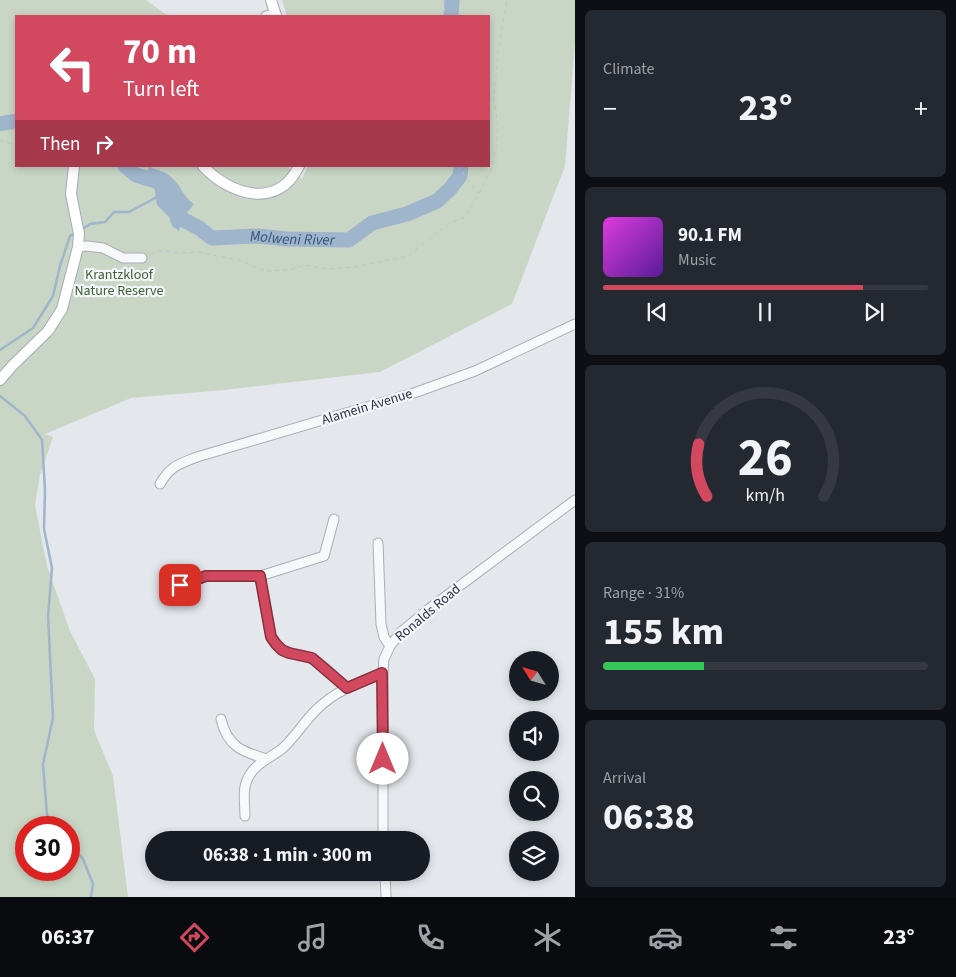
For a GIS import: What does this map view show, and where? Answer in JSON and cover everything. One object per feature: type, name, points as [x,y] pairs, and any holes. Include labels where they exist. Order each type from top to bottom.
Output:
[{"type":"main road","points":[[272,0],[273,15]]},
{"type":"main road","points":[[0,380],[55,322],[67,295],[78,247],[78,231],[71,194],[74,167]]},
{"type":"main road","points":[[205,167],[212,175],[232,189],[256,194],[268,193],[285,185],[296,174],[300,167]]},
{"type":"street","points":[[78,247],[103,248],[123,258],[142,258]]},
{"type":"street","name":"Alamein Avenue","points":[[160,484],[167,472],[178,464],[414,393],[475,370],[575,324]]},
{"type":"street","name":"Ronalds Road","points":[[384,831],[382,673],[384,659],[390,646],[401,632],[430,608],[575,500]]},
{"type":"street","points":[[166,593],[206,576],[260,576],[324,556],[334,519]]},
{"type":"street","points":[[378,543],[381,624],[384,637],[390,646]]},
{"type":"street","points":[[260,576],[271,637],[276,644],[282,650],[289,653],[312,658],[347,688]]},
{"type":"street","points":[[245,816],[245,791],[250,774],[286,745],[316,710],[330,698],[347,688],[382,673]]},
{"type":"street","points":[[221,719],[228,740],[235,746],[267,759]]},
{"type":"street","points":[[385,881],[386,897]]},
{"type":"path","points":[[443,0],[446,15]]},
{"type":"path","points":[[142,258],[163,250],[181,253],[198,252],[238,260],[265,271],[290,270],[306,264],[327,269],[354,267],[408,256],[450,223],[462,218],[479,194],[491,169],[496,149],[498,127],[494,97],[498,52],[507,0]]},
{"type":"path","points":[[0,140],[15,146]]},
{"type":"path","points":[[459,167],[479,194]]},
{"type":"green space","name":"Krantzkloof Nature Reserve","points":[[0,0],[146,0],[167,15],[15,15],[15,167],[288,167],[302,179],[308,167],[490,167],[490,15],[287,15],[282,0],[575,0],[575,43],[565,166],[512,304],[380,372],[224,390],[131,398],[45,434],[53,437],[40,475],[35,505],[47,566],[70,631],[95,679],[94,730],[113,776],[128,897],[0,897]]},
{"type":"water","points":[[149,167],[169,175],[194,204],[182,219],[179,231],[172,226],[169,217],[157,205],[154,186],[147,172]]},
{"type":"waterway","name":"Molweni River","points":[[451,15],[452,0]]},
{"type":"waterway","name":"Molweni River","points":[[0,124],[15,121]]},
{"type":"waterway","name":"Molweni River","points":[[126,167],[136,175],[159,182],[169,195],[182,219],[212,238],[258,236],[287,239],[349,240],[372,223],[407,214],[437,201],[460,176],[461,167]]},
{"type":"waterway","points":[[82,229],[90,224],[105,222],[114,212],[129,212],[157,197]]},
{"type":"waterway","points":[[0,350],[33,328],[53,296],[70,236],[75,233]]},
{"type":"waterway","points":[[0,396],[25,416],[42,440],[45,490],[44,529],[52,568],[48,616],[53,718],[43,764],[48,816]]},
{"type":"waterway","points":[[80,856],[93,884],[91,897]]},
{"type":"route","points":[[180,585],[206,576],[260,576],[271,637],[282,650],[312,658],[347,688],[382,673],[383,759]]}]
